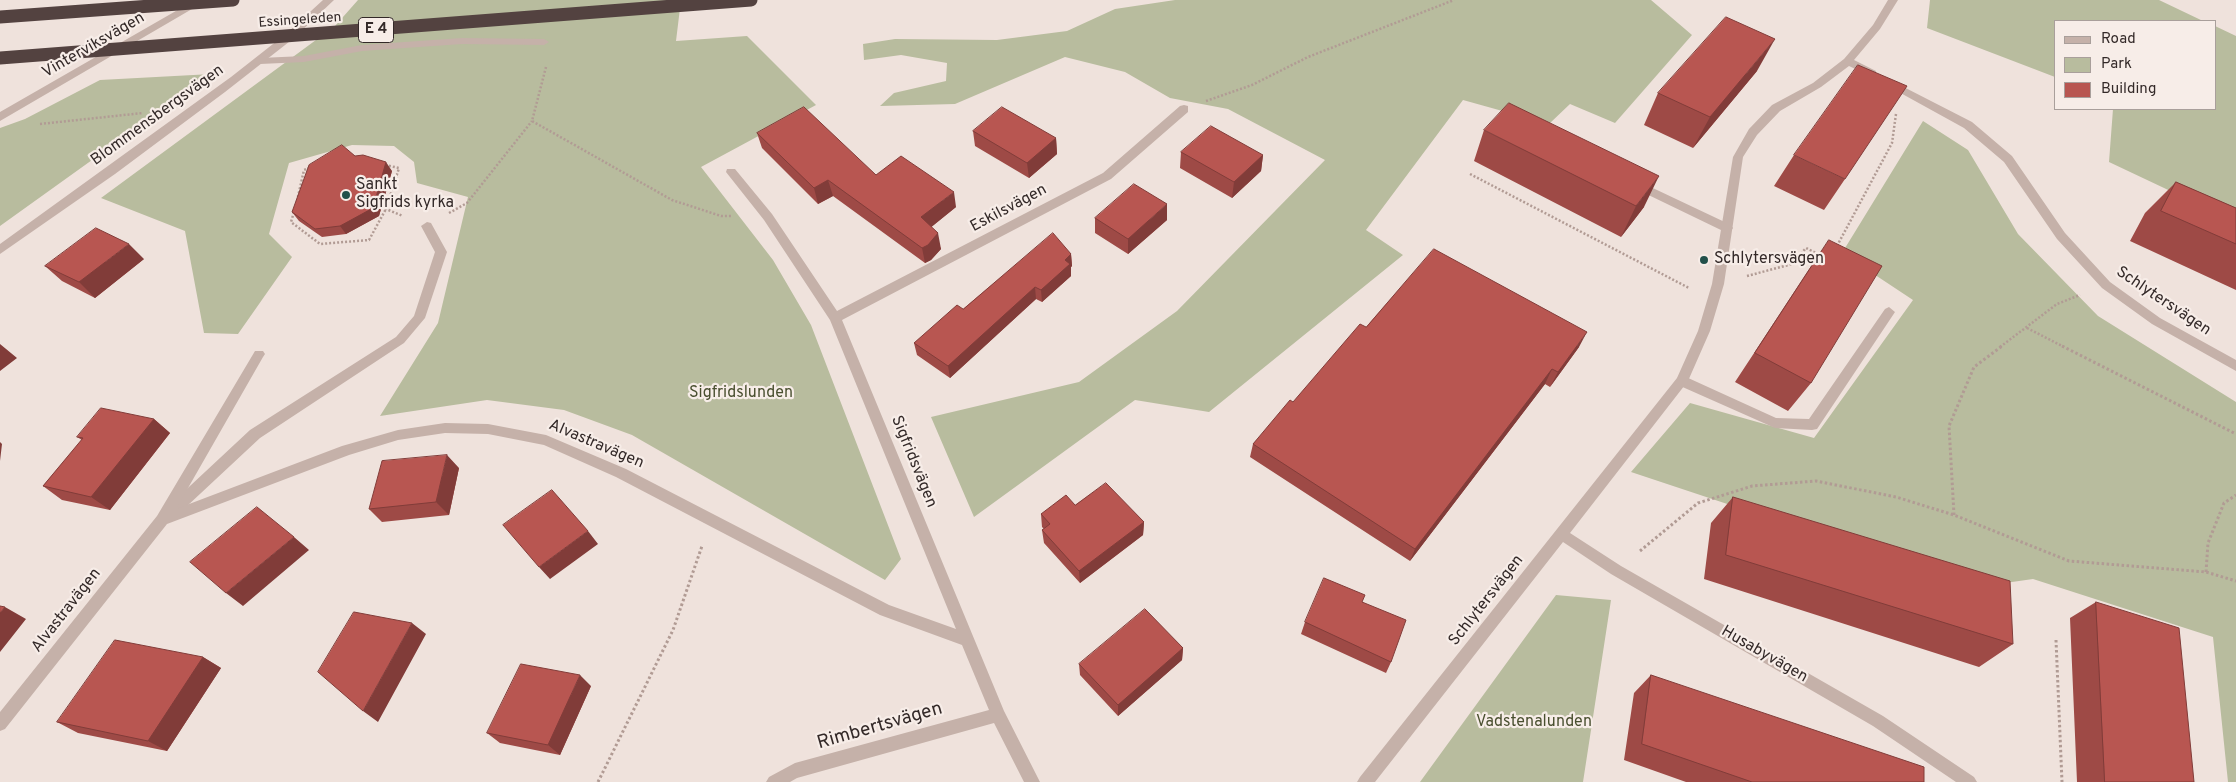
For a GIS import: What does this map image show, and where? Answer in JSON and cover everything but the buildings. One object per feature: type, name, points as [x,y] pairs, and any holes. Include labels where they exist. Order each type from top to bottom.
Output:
[{"type":"highway","points":[[0,17],[233,0]]},
{"type":"highway","name":"Essingeleden","points":[[0,58],[751,0]]},
{"type":"street","name":"Vinterviksvägen","points":[[0,117],[203,0]]},
{"type":"street","name":"Blommensbergsvägen","points":[[0,250],[185,118],[260,61],[314,16],[329,0]]},
{"type":"street","points":[[1848,61],[1877,27],[1893,0]]},
{"type":"street","points":[[260,61],[304,59],[362,48],[462,41],[544,42]]},
{"type":"street","name":"Schlytersvägen","points":[[1365,782],[1682,381],[1704,331],[1718,284],[1738,157],[1753,132],[1776,108],[1816,85],[1848,61],[1968,125],[2008,159],[2061,236],[2106,285],[2156,321],[2236,366]]},
{"type":"street","name":"Eskilsvägen","points":[[835,318],[1107,176],[1184,109]]},
{"type":"street","name":"Sigfridsvägen","points":[[731,172],[768,216],[835,318],[998,715],[1032,782]]},
{"type":"street","points":[[1623,178],[1727,228]]},
{"type":"street","points":[[162,520],[256,434],[400,340],[419,318],[441,252],[427,226]]},
{"type":"street","points":[[1682,381],[1774,423],[1812,425],[1889,312]]},
{"type":"street","name":"Alvastravägen","points":[[0,724],[162,520],[259,354]]},
{"type":"street","name":"Alvastravägen","points":[[162,520],[347,450],[398,435],[445,428],[488,429],[546,440],[621,473],[885,610],[967,640]]},
{"type":"street","name":"Husabyvägen","points":[[1560,534],[1616,570],[1878,721],[1967,781]]},
{"type":"street","name":"Rimbertsvägen","points":[[774,782],[795,772],[998,715]]},
{"type":"path","points":[[1184,109],[1252,85],[1308,57],[1454,0]]},
{"type":"path","points":[[386,209],[427,226],[467,202],[532,121],[547,61],[544,42]]},
{"type":"path","points":[[1834,252],[1892,143],[1897,109],[1907,92]]},
{"type":"path","points":[[36,125],[144,112]]},
{"type":"path","points":[[532,121],[672,200],[721,216],[768,216]]},
{"type":"path","points":[[313,166],[304,170],[291,222],[320,244],[369,240],[386,209],[399,168],[382,164]]},
{"type":"path","points":[[1470,174],[1713,301]]},
{"type":"path","points":[[1718,284],[1792,264],[1806,248],[1830,260]]},
{"type":"path","points":[[1954,515],[1949,426],[1974,367],[2057,304],[2106,285]]},
{"type":"path","points":[[2027,328],[2236,434]]},
{"type":"path","points":[[1616,570],[1698,503],[1752,486],[1816,481],[1896,497],[1954,515],[2069,561],[2206,572],[2236,581]]},
{"type":"path","points":[[2206,572],[2208,543],[2224,503],[2236,495]]},
{"type":"path","points":[[598,782],[673,630],[711,519]]},
{"type":"path","points":[[2056,640],[2062,782]]},
{"type":"green space","name":"Sigfridslunden","points":[[358,0],[681,0],[676,41],[747,36],[816,105],[701,167],[773,260],[811,325],[901,559],[885,580],[632,435],[564,410],[487,400],[380,416],[438,323],[468,197],[417,183],[414,162],[394,146],[352,145],[289,163],[269,234],[292,257],[238,334],[204,333],[185,231],[101,198],[335,26]]},
{"type":"green space","points":[[1175,0],[1651,0],[1692,35],[1615,123],[1570,104],[1549,124],[1463,100],[1366,230],[1403,255],[1209,412],[1135,400],[974,517],[931,417],[1079,382],[1177,311],[1325,160],[1228,109],[1170,98],[1125,72],[1065,57],[955,104],[880,106],[894,93],[946,81],[947,63],[901,55],[864,60],[863,44],[895,39],[997,40],[1067,31],[1115,9]]},
{"type":"green space","points":[[1930,0],[2159,0],[2201,20],[2054,20],[2054,77],[1927,28]]},
{"type":"green space","points":[[2216,26],[2236,36],[2236,222],[2109,162],[2113,110],[2216,110]]},
{"type":"green space","points":[[212,74],[0,226],[0,128],[25,119],[100,80]]},
{"type":"green space","points":[[1923,121],[1968,150],[2018,234],[2098,316],[2236,402],[2236,782],[2228,782],[2213,637],[2033,579],[1977,587],[1631,472],[1690,403],[1814,438],[1913,300],[1842,253]]},
{"type":"green space","name":"Vadstenalunden","points":[[1556,595],[1611,600],[1583,782],[1420,782]]},
{"type":"place","name":"Sankt Sigfrids kyrka","points":[[346,195]]},
{"type":"place","name":"Schlytersvägen","points":[[1704,260]]}]
